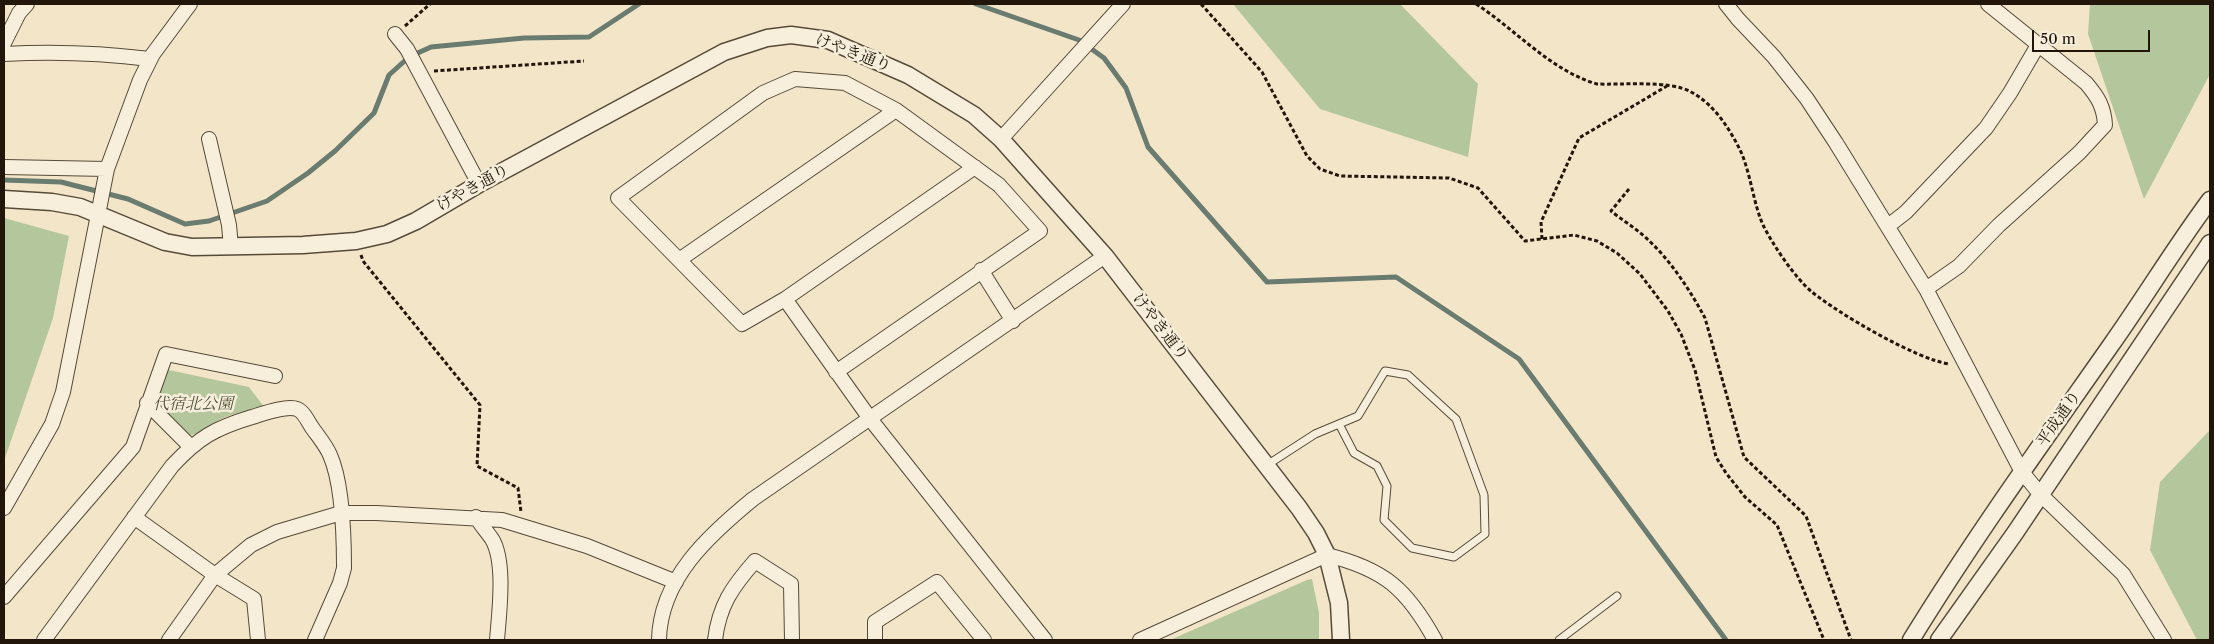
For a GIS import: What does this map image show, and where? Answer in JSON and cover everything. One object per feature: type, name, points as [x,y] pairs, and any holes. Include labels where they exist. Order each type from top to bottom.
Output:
[{"type":"street","points":[[4,43],[19,13],[27,4]]},
{"type":"street","points":[[4,508],[52,424],[63,392],[96,215],[107,169],[140,80],[150,59],[190,4]]},
{"type":"street","points":[[1001,139],[1123,4]]},
{"type":"street","points":[[1726,4],[1774,57],[1807,99],[1888,226],[1926,289],[2022,472],[2041,495],[2122,574],[2164,640]]},
{"type":"street","points":[[1926,289],[1959,266],[1999,225],[2080,153],[2105,126],[2104,114],[2099,98],[2086,83],[1988,4]]},
{"type":"street","points":[[395,34],[407,49],[478,184]]},
{"type":"street","name":"けやき通り","points":[[4,199],[52,202],[80,207],[165,242],[192,247],[303,245],[356,241],[387,234],[416,220],[478,184],[724,52],[767,38],[791,35],[828,40],[908,75],[974,115],[1001,139],[1105,256],[1267,465],[1312,527],[1327,555],[1339,603],[1342,640]]},
{"type":"street","points":[[1888,226],[1906,212],[1986,128],[2010,94],[2038,45]]},
{"type":"street","points":[[4,54],[105,53],[150,59]]},
{"type":"street","points":[[836,372],[1040,231],[999,185],[975,167],[896,110],[845,84],[795,79],[763,93],[618,198],[742,324],[785,299],[975,167]]},
{"type":"street","points":[[679,260],[896,110]]},
{"type":"street","points":[[209,140],[229,225],[231,247]]},
{"type":"street","points":[[4,167],[107,169]]},
{"type":"street","name":"平成通り","points":[[1912,640],[1936,600],[2022,472],[2118,336],[2183,237],[2210,200]]},
{"type":"street","name":"平成通り","points":[[1939,640],[2041,495],[2210,243]]},
{"type":"street","points":[[659,640],[665,604],[686,564],[728,520],[753,499],[871,420],[1105,256]]},
{"type":"street","points":[[981,270],[1013,321]]},
{"type":"street","points":[[785,299],[871,420],[1045,640]]},
{"type":"street","points":[[4,597],[133,447],[147,403],[166,354],[275,376]]},
{"type":"street","points":[[147,403],[190,446]]},
{"type":"street","points":[[44,640],[172,466],[190,446],[214,430],[233,422],[270,411],[297,409],[304,415],[330,454],[338,478],[341,513],[344,568],[340,583],[315,640]]},
{"type":"street","points":[[169,640],[215,575],[251,545],[277,532],[341,513],[476,517],[502,520],[588,546],[676,582]]},
{"type":"street","points":[[134,517],[215,575],[254,599],[258,640]]},
{"type":"street","points":[[476,517],[492,539],[498,554],[497,640]]},
{"type":"street","points":[[1140,640],[1327,555],[1354,562],[1390,582],[1405,594],[1435,640]]},
{"type":"street","points":[[715,640],[717,620],[729,594],[755,561],[791,584],[792,640]]},
{"type":"street","points":[[876,640],[875,622],[937,582],[984,640]]},
{"type":"lane","points":[[1267,465],[1315,434],[1358,416],[1385,371],[1408,375],[1456,419],[1484,495],[1485,534],[1454,557],[1412,548],[1384,520],[1387,486],[1378,466],[1354,453],[1339,424]]},
{"type":"lane","points":[[1559,640],[1617,596]]},
{"type":"path","points":[[395,34],[430,4]]},
{"type":"path","points":[[1201,4],[1262,72],[1307,156],[1320,169],[1340,176],[1449,178],[1478,188],[1525,241],[1574,235],[1597,241],[1617,253],[1640,274],[1668,311],[1681,334],[1695,370],[1716,457],[1745,497],[1777,525],[1824,640]]},
{"type":"path","points":[[1476,4],[1547,57],[1586,81],[1597,84],[1668,85],[1689,91],[1709,103],[1741,152],[1763,224],[1789,265],[1811,291],[1870,328],[1918,354],[1948,364],[1966,364]]},
{"type":"path","points":[[419,72],[584,61]]},
{"type":"path","points":[[1542,239],[1541,222],[1579,138],[1668,85]]},
{"type":"path","points":[[1629,189],[1610,211],[1645,237],[1662,255],[1696,302],[1705,318],[1744,458],[1806,516],[1851,640]]},
{"type":"path","points":[[356,241],[363,261],[480,405],[477,466],[518,488],[523,526]]},
{"type":"green space","points":[[1233,4],[1400,4],[1478,84],[1468,157],[1320,109]]},
{"type":"green space","points":[[2090,4],[2210,4],[2210,74],[2144,199],[2088,34]]},
{"type":"green space","points":[[4,218],[69,236],[53,318],[4,461]]},
{"type":"green space","name":"代宿北公園","points":[[164,369],[249,387],[265,408],[228,416],[201,432],[185,436],[153,400]]},
{"type":"green space","points":[[2210,430],[2210,640],[2197,640],[2150,550],[2160,482]]},
{"type":"green space","points":[[1312,579],[1319,613],[1319,640],[1170,640],[1307,580]]},
{"type":"waterway","points":[[4,180],[61,182],[128,199],[185,224],[209,221],[267,201],[308,173],[335,151],[374,113],[389,75],[409,57],[431,47],[524,38],[589,37],[639,4]]},
{"type":"waterway","points":[[976,4],[1079,40],[1104,58],[1126,88],[1148,147],[1267,282],[1396,277],[1519,359],[1726,640]]}]
